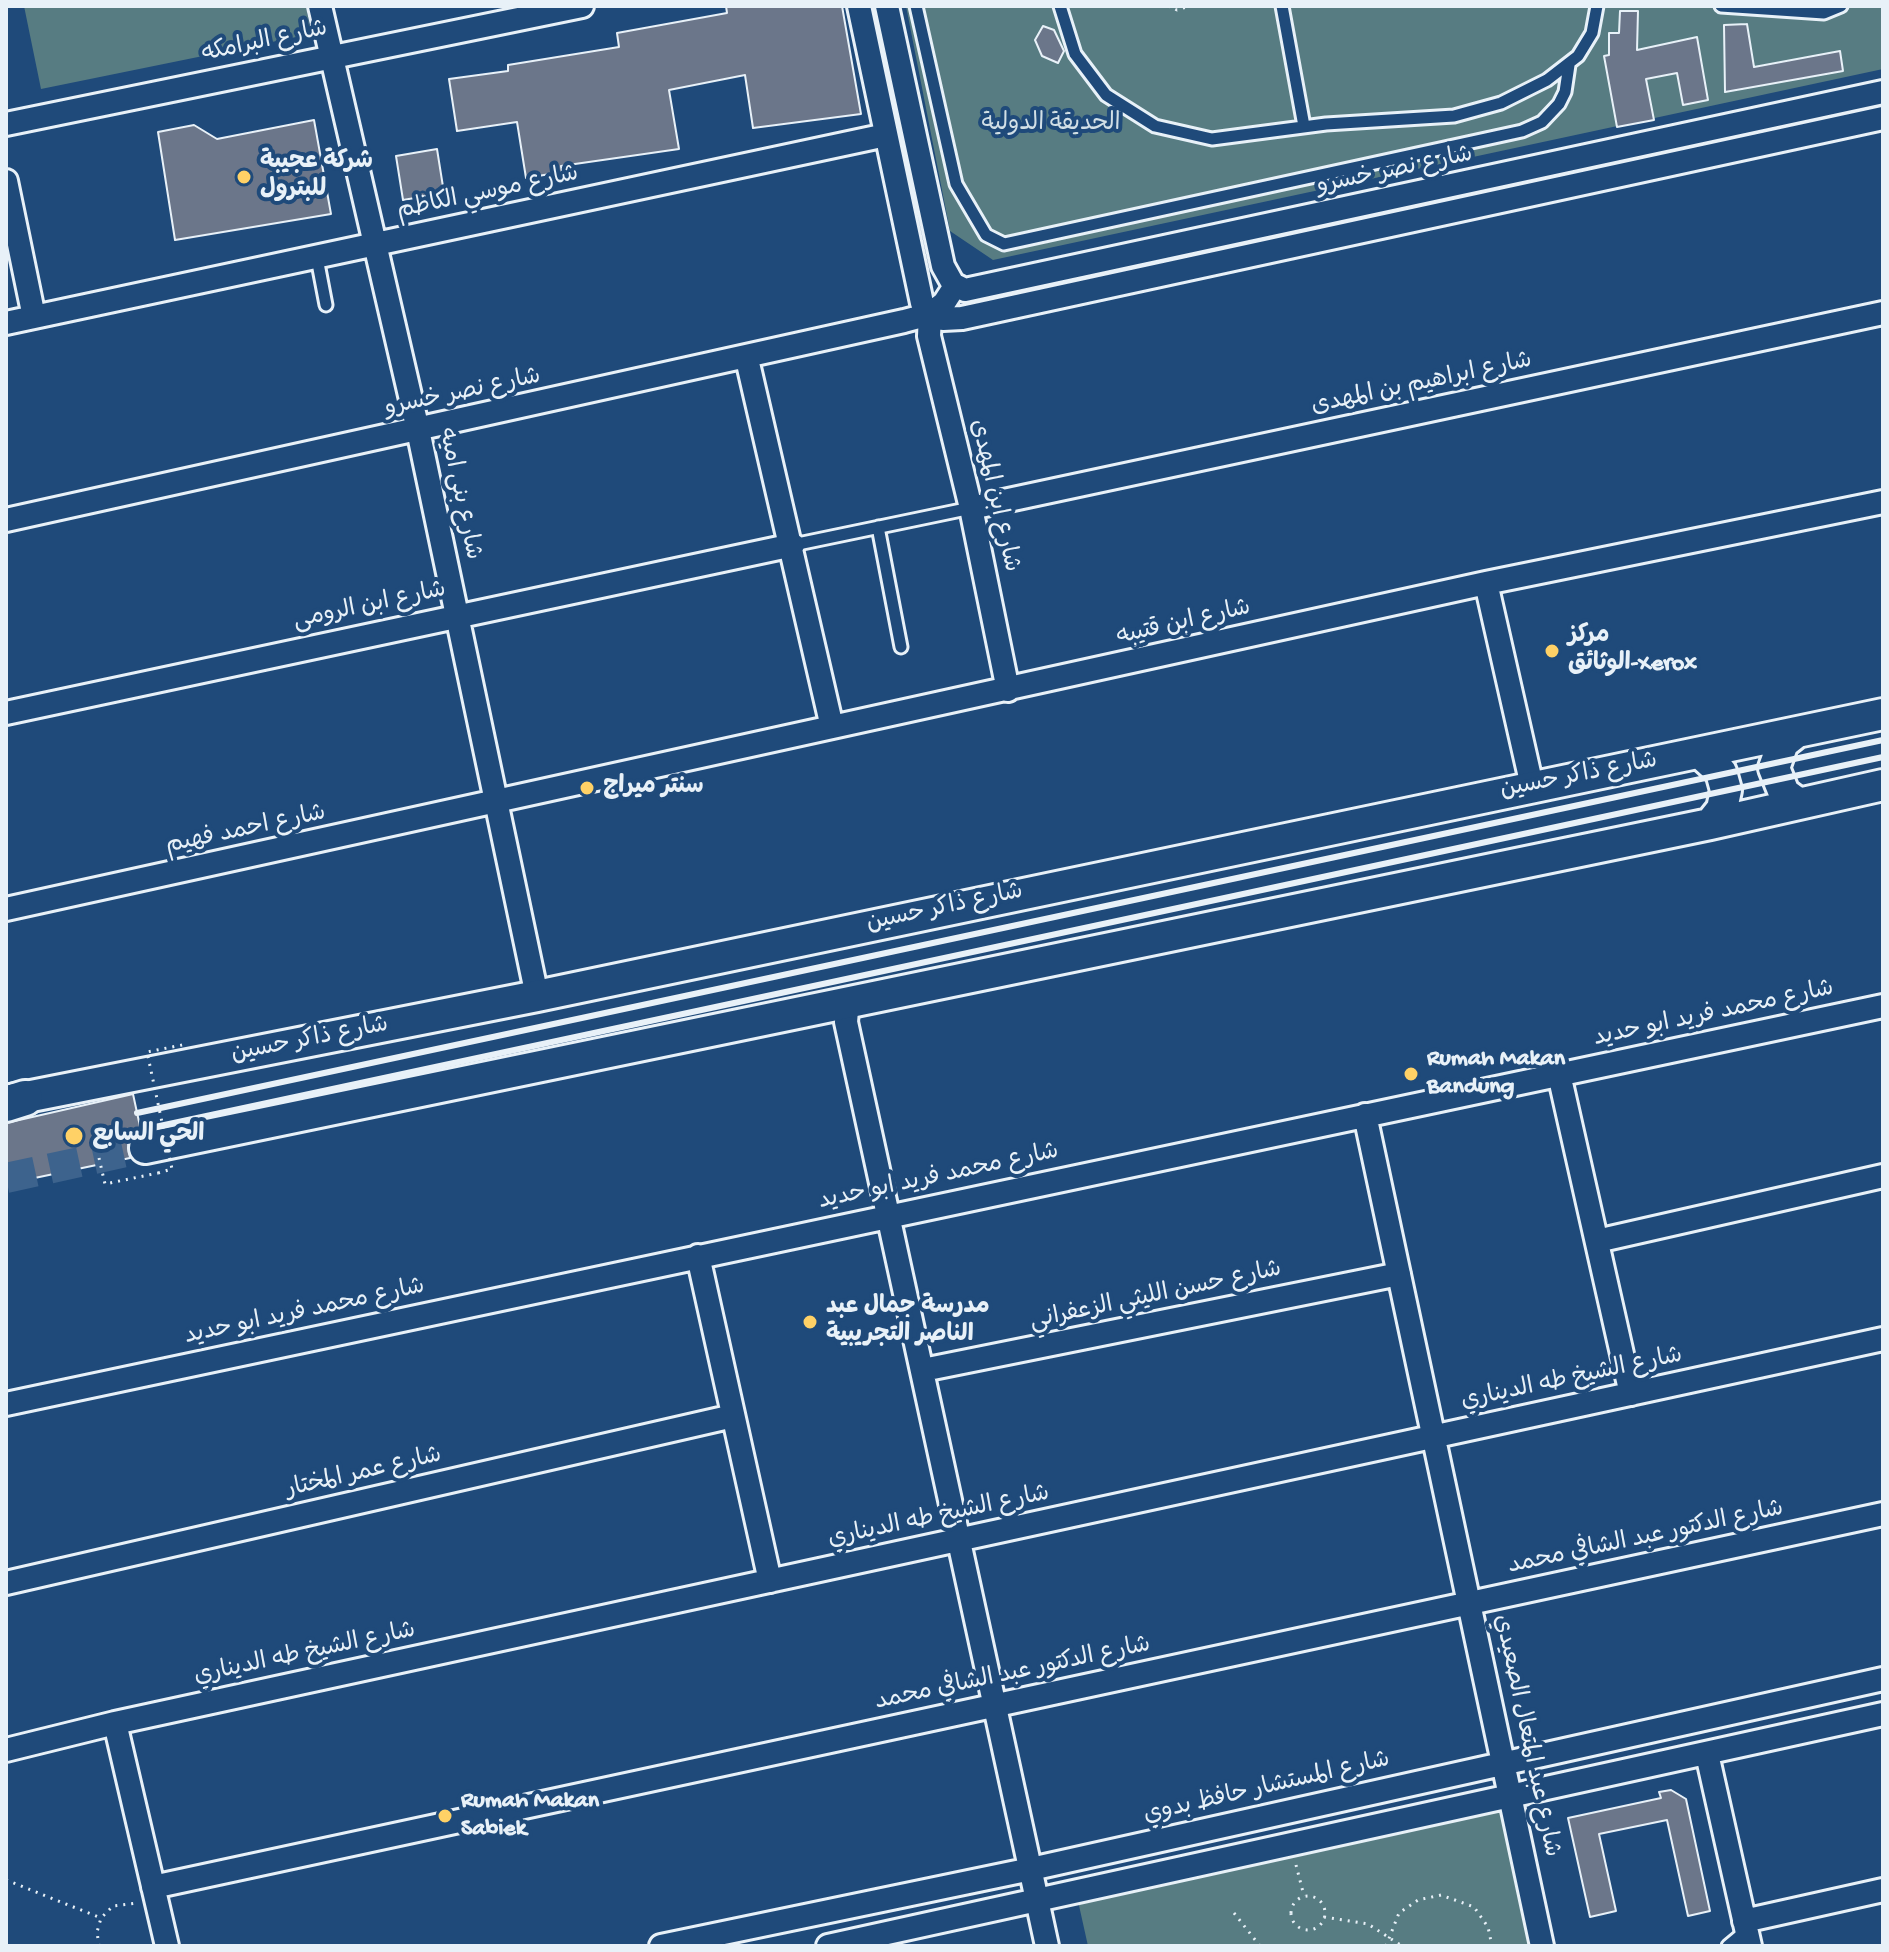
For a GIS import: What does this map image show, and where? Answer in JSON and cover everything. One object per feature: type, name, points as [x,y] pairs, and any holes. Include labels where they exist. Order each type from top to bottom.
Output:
[{"type":"main road","name":"شارع ذاكر حسين","points":[[12,1101],[537,996],[1883,714]]},
{"type":"main road","points":[[1797,732],[1778,751],[1774,768],[1784,793],[1799,804]]},
{"type":"main road","points":[[1700,753],[1721,772],[1726,790],[1722,809],[1710,824]]},
{"type":"main road","points":[[145,1148],[1710,824],[1883,785]]},
{"type":"street","name":"شارع بنى اميه","points":[[320,6],[329,56],[418,430],[537,996]]},
{"type":"street","name":"شارع البرامكه","points":[[6,124],[582,6]]},
{"type":"street","name":"شارع ابن المهدى","points":[[859,6],[922,303],[930,325],[971,508],[1008,690]]},
{"type":"street","points":[[887,6],[943,266],[965,288],[978,314]]},
{"type":"street","name":"شارع نصر خسرو","points":[[965,288],[1883,92]]},
{"type":"street","name":"شارع نصر خسرو","points":[[6,520],[747,359],[904,321],[930,325],[1883,118]]},
{"type":"street","name":"شارع موسي الكاظم","points":[[6,323],[886,135]]},
{"type":"street","points":[[6,181],[34,317]]},
{"type":"street","points":[[930,325],[944,303],[965,288]]},
{"type":"street","name":"شارع ابراهيم بن المهدى","points":[[971,508],[1883,313]]},
{"type":"street","points":[[747,359],[793,545],[832,727]]},
{"type":"street","name":"شارع ابن قتيبه","points":[[497,803],[1486,583],[1883,502]]},
{"type":"street","name":"شارع ابن الرومى","points":[[6,713],[457,614],[793,545]]},
{"type":"street","points":[[1486,583],[1532,786]]},
{"type":"street","name":"شارع احمد فهيم","points":[[6,909],[497,803]]},
{"type":"street","points":[[854,1000],[847,1010],[846,1022],[1047,1946]]},
{"type":"street","name":"شارع محمد فريد ابو حديد","points":[[6,1404],[1883,1006]]},
{"type":"street","points":[[1559,1074],[1631,1394]]},
{"type":"street","name":"شارع عبد المتعال الصعيدي","points":[[1365,1115],[1542,1946]]},
{"type":"street","points":[[1597,1241],[1883,1176]]},
{"type":"street","points":[[698,1256],[770,1581]]},
{"type":"street","name":"شارع حسن الليثي الزعفراني","points":[[923,1370],[1399,1274]]},
{"type":"street","name":"شارع الشيخ طه الديناري","points":[[6,1750],[115,1723],[1883,1339]]},
{"type":"street","name":"شارع عمر المختار","points":[[6,1583],[733,1416]]},
{"type":"street","name":"شارع الدكتور عبد الشافي محمد","points":[[153,1887],[1883,1514]]},
{"type":"street","name":"شارع المستشار حافظ بدوي","points":[[661,1946],[1031,1869],[1883,1679]]},
{"type":"street","points":[[842,1908],[843,1945],[1883,1714]]},
{"type":"street","points":[[115,1723],[167,1946]]},
{"type":"street","points":[[1707,1754],[1747,1932],[1883,1890]]},
{"type":"lane","points":[[916,6],[956,184],[980,227],[995,241],[1004,244],[1522,131],[1542,122],[1559,104],[1565,92],[1569,65]]},
{"type":"lane","points":[[1060,6],[1069,39],[1083,68],[1106,95],[1137,118],[1173,133],[1212,139],[1304,126],[1454,116],[1524,93],[1569,65],[1592,33],[1597,6]]},
{"type":"lane","points":[[1282,6],[1304,126]]},
{"type":"lane","points":[[1721,6],[1824,13],[1841,6]]},
{"type":"lane","points":[[317,258],[326,305]]},
{"type":"lane","points":[[793,545],[971,508]]},
{"type":"lane","points":[[878,527],[901,647]]},
{"type":"lane","points":[[1728,1946],[1747,1932]]},
{"type":"path","points":[[1168,6],[1177,10],[1190,6]]},
{"type":"path","points":[[99,1158],[105,1184],[172,1169],[147,1052],[187,1044]]},
{"type":"path","points":[[1291,1846],[1304,1896]]},
{"type":"path","points":[[6,1880],[101,1918]]},
{"type":"path","points":[[1386,1946],[1388,1934],[1408,1906],[1441,1895],[1474,1907],[1488,1927],[1492,1946]]},
{"type":"path","points":[[1304,1896],[1320,1901],[1324,1917],[1321,1924],[1308,1930],[1295,1924],[1290,1911],[1292,1904],[1304,1896]]},
{"type":"path","points":[[99,1946],[97,1932],[101,1918],[113,1906],[136,1903],[159,1912]]},
{"type":"path","points":[[1234,1913],[1260,1946]]},
{"type":"path","points":[[1324,1917],[1368,1924],[1388,1934],[1402,1946]]},
{"type":"green space","points":[[24,6],[306,6],[311,34],[41,89]]},
{"type":"green space","name":"الحديقة الدولية","points":[[906,6],[1883,6],[1883,69],[993,260],[950,231]]},
{"type":"green space","points":[[1504,1808],[1535,1946],[1088,1946],[1078,1901]]},
{"type":"building","points":[[726,6],[842,6],[861,114],[753,128],[745,75],[669,90],[679,149],[561,166],[562,172],[526,178],[517,122],[457,131],[449,79],[508,71],[508,65],[619,47],[617,33],[727,13]]},
{"type":"building","points":[[1620,11],[1638,11],[1637,50],[1697,37],[1708,100],[1683,105],[1677,73],[1646,79],[1654,120],[1617,127],[1604,56],[1609,55],[1609,33],[1619,33]]},
{"type":"building","points":[[1747,24],[1754,67],[1840,51],[1843,71],[1725,92],[1724,25]]},
{"type":"building","points":[[1043,26],[1054,30],[1064,51],[1058,63],[1042,56],[1035,40]]},
{"type":"building","name":"شركة عجيبة للبترول","points":[[314,120],[331,214],[175,240],[158,132],[194,125],[217,139]]},
{"type":"building","points":[[437,149],[444,193],[403,200],[396,156]]},
{"type":"building","name":"الحي السابع","points":[[133,1094],[141,1131],[128,1142],[130,1158],[6,1184],[6,1123]]},
{"type":"building","points":[[1671,1790],[1686,1799],[1710,1911],[1688,1916],[1667,1820],[1599,1834],[1616,1911],[1590,1917],[1568,1818],[1661,1798],[1659,1792]]},
{"type":"tunnel","points":[[6,1178],[145,1148]]},
{"type":"railway","points":[[137,1113],[1883,740]]},
{"type":"railway","points":[[141,1130],[1883,757]]},
{"type":"place","name":"شركة عجيبة للبترول","points":[[244,177]]},
{"type":"place","name":"مركز الوثائق-Xerox","points":[[1552,651]]},
{"type":"place","name":"سنتر ميراج","points":[[587,788]]},
{"type":"place","name":"Rumah Makan Bandung","points":[[1411,1074]]},
{"type":"place","name":"الحي السابع","points":[[74,1136]]},
{"type":"place","name":"مدرسة جمال عبد الناصر التجريبية","points":[[810,1322]]},
{"type":"place","name":"Rumah Makan Sabiek","points":[[445,1816]]}]
